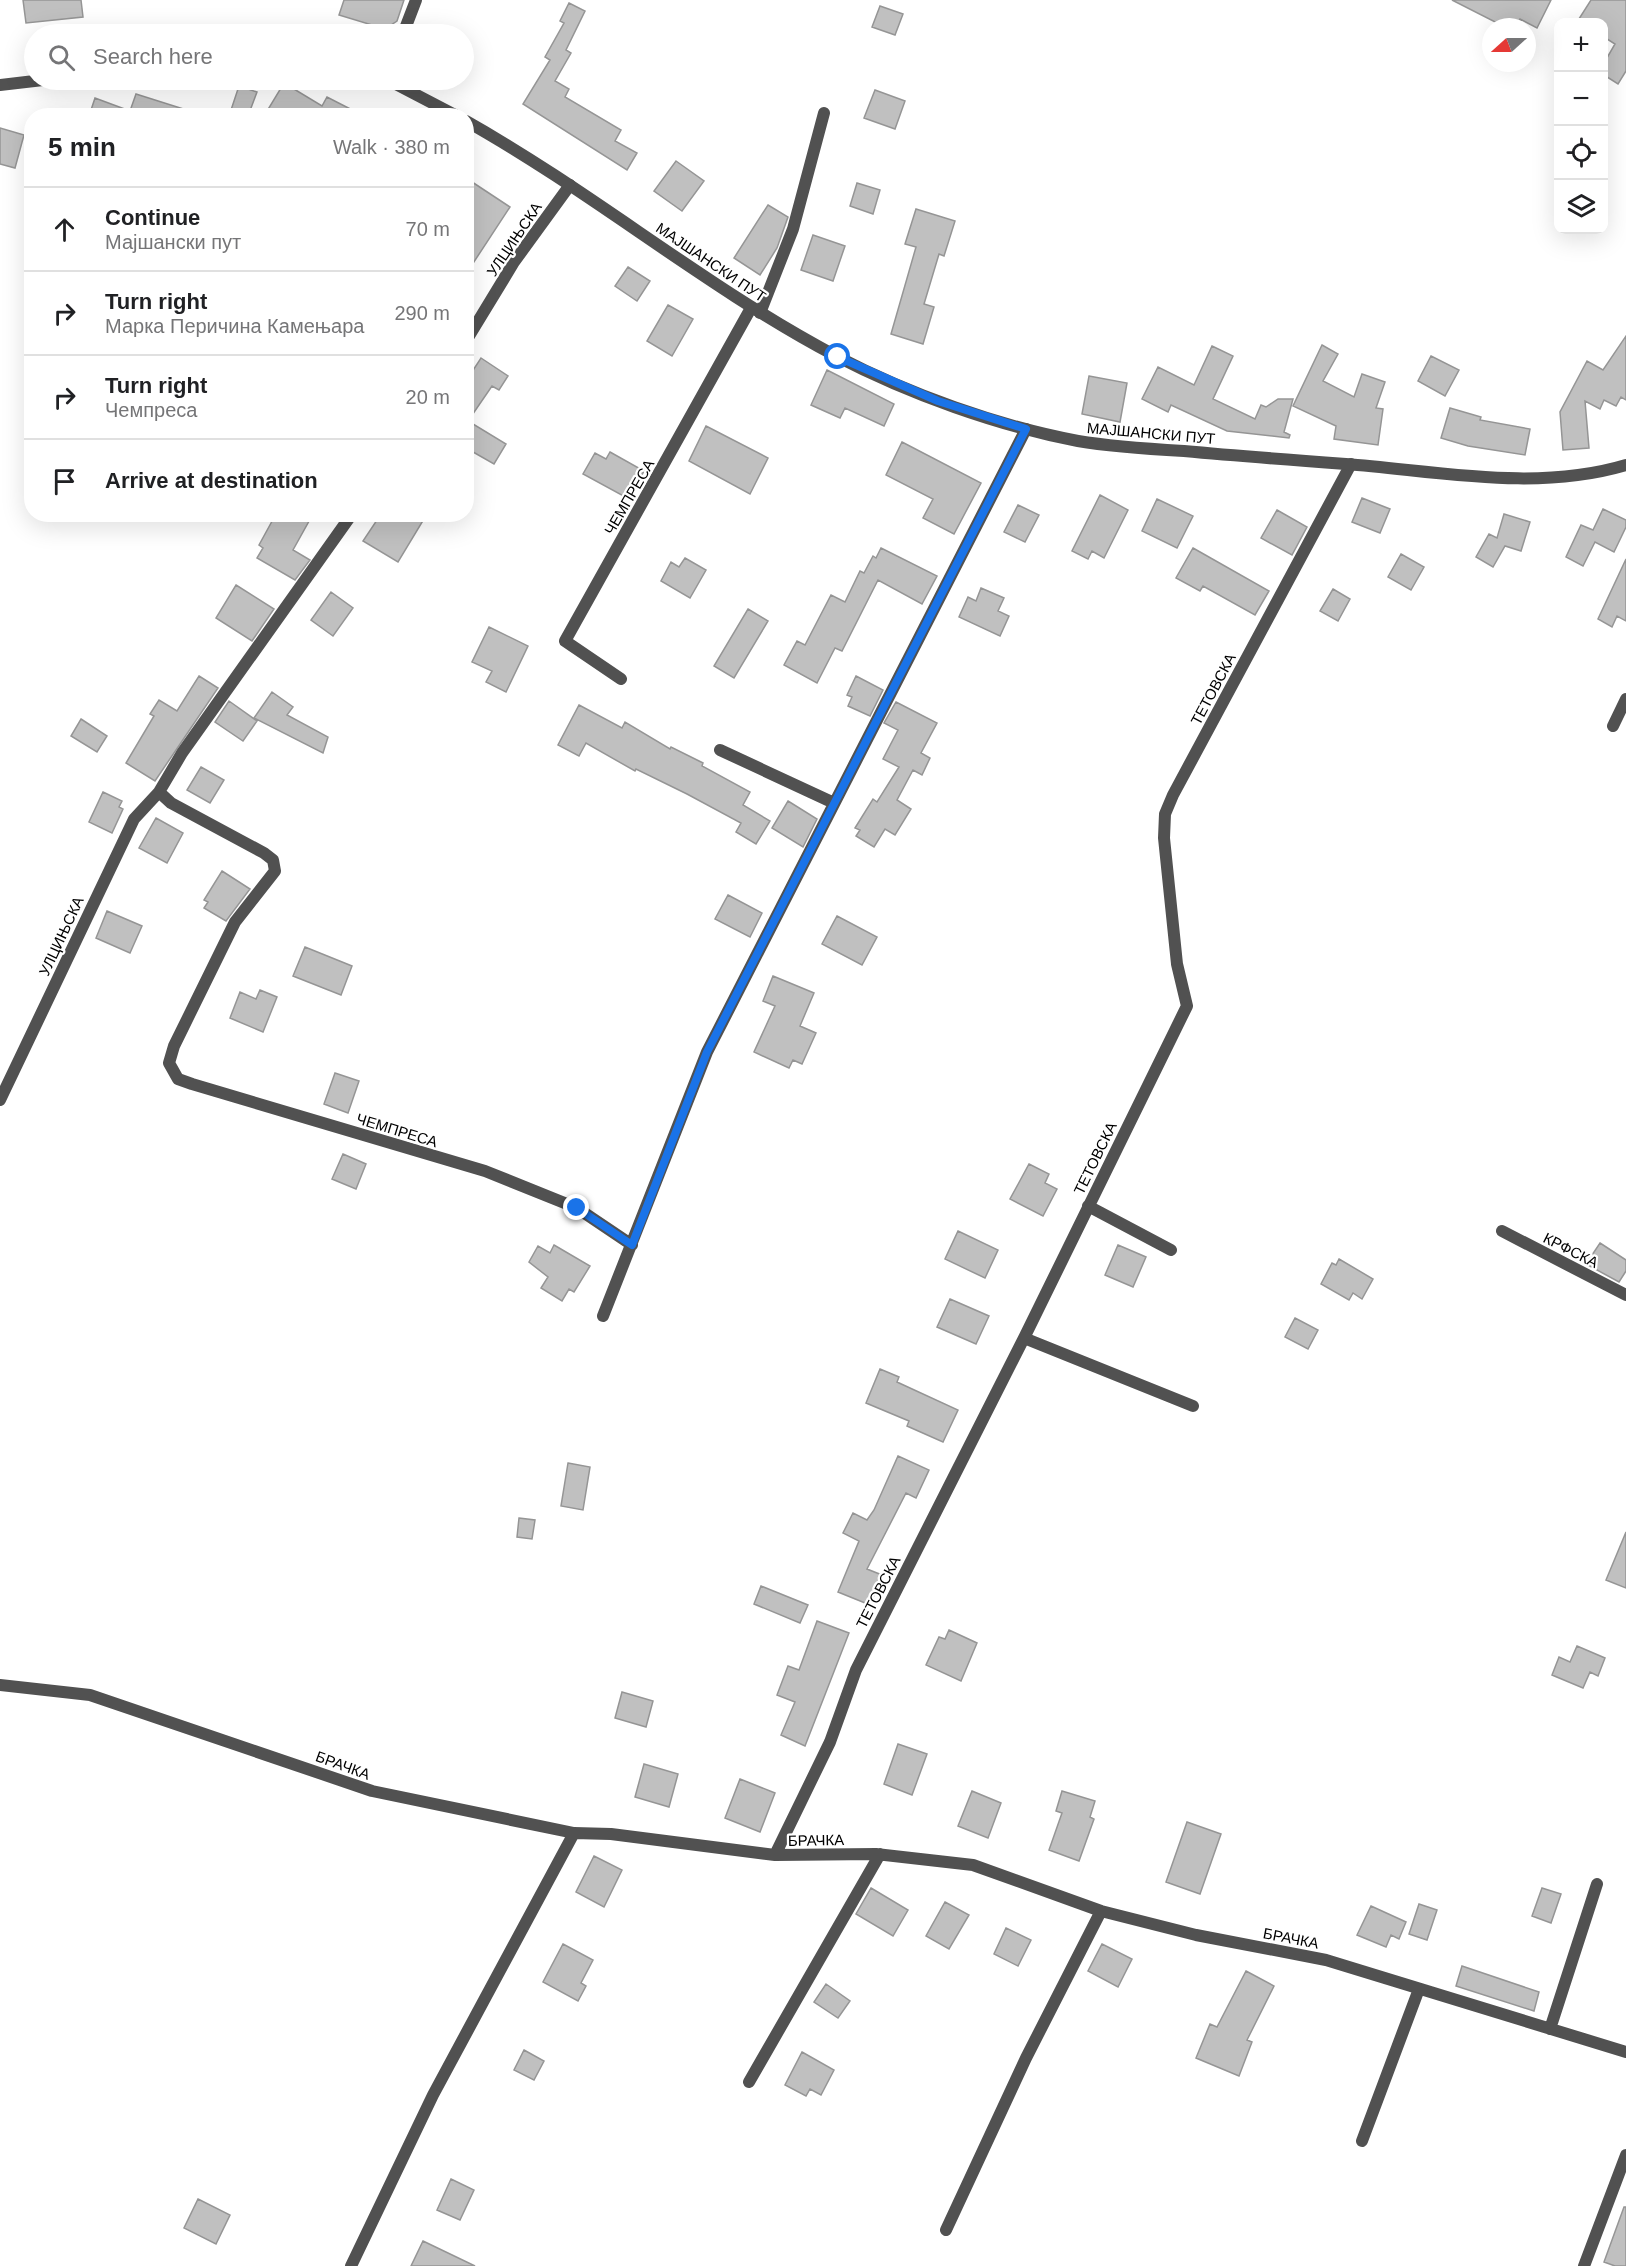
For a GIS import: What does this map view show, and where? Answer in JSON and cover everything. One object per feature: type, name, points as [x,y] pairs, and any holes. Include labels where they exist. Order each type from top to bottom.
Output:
[{"type":"street","points":[[406,24],[416,0]]},
{"type":"street","points":[[0,85],[24,82]]},
{"type":"street","points":[[407,90],[442,108]]},
{"type":"street","points":[[756,310],[793,229],[824,113]]},
{"type":"street","name":"МАЈШАНСКИ ПУТ","points":[[474,126],[570,185],[756,310],[838,357],[938,401],[1026,429],[1110,446],[1490,477],[1543,478],[1596,474],[1626,465]]},
{"type":"street","name":"УЛЦИЊСКА","points":[[474,328],[514,262],[570,185]]},
{"type":"street","name":"ЧЕМПРЕСА","points":[[621,679],[565,641],[756,310]]},
{"type":"street","points":[[603,1316],[707,1052],[1026,429]]},
{"type":"street","name":"ТЕТОВСКА","points":[[776,1855],[830,1742],[856,1670],[1024,1338],[1187,1006],[1177,964],[1164,838],[1165,814],[1173,795],[1351,464]]},
{"type":"street","name":"УЛЦИЊСКА","points":[[0,1100],[134,819],[159,792],[182,753],[346,522]]},
{"type":"street","points":[[1613,726],[1626,699]]},
{"type":"street","points":[[720,750],[834,803]]},
{"type":"street","name":"ЧЕМПРЕСА","points":[[159,792],[171,803],[264,853],[273,860],[275,871],[235,922],[174,1046],[169,1063],[178,1079],[485,1171],[577,1208],[632,1245]]},
{"type":"street","points":[[1088,1206],[1171,1250]]},
{"type":"street","name":"КРФСКА","points":[[1502,1231],[1626,1295]]},
{"type":"street","points":[[1024,1338],[1193,1406]]},
{"type":"street","name":"БРАЧКА","points":[[0,1685],[90,1695],[372,1791],[574,1833],[611,1833],[776,1855],[880,1854],[973,1865],[1101,1911],[1196,1935],[1326,1960],[1626,2052]]},
{"type":"street","points":[[351,2266],[433,2095],[574,1833]]},
{"type":"street","points":[[748,2082],[880,1854]]},
{"type":"street","points":[[1550,2029],[1597,1884]]},
{"type":"street","points":[[946,2230],[1026,2058],[1101,1911]]},
{"type":"street","points":[[1362,2141],[1419,1989]]},
{"type":"street","points":[[1584,2266],[1626,2155]]},
{"type":"building","points":[[23,0],[81,0],[83,17],[26,23]]},
{"type":"building","points":[[344,0],[404,0],[397,21],[392,24],[369,24],[339,15]]},
{"type":"building","points":[[1452,0],[1551,0],[1537,28],[1536,18],[1487,18]]},
{"type":"building","points":[[1591,0],[1626,0],[1626,71],[1618,84],[1608,78],[1608,56],[1615,44],[1608,40],[1608,18],[1580,18]]},
{"type":"building","points":[[569,3],[585,11],[566,50],[571,53],[555,81],[569,89],[565,97],[621,130],[615,141],[637,153],[627,170],[523,104],[550,60],[545,57],[564,23],[560,21]]},
{"type":"building","points":[[880,6],[903,14],[895,35],[872,27]]},
{"type":"building","points":[[238,90],[257,92],[251,108],[232,108]]},
{"type":"building","points":[[280,90],[296,90],[322,106],[327,97],[348,108],[269,108]]},
{"type":"building","points":[[875,90],[905,101],[895,129],[864,118]]},
{"type":"building","points":[[136,94],[180,108],[131,108]]},
{"type":"building","points":[[95,98],[122,108],[92,108]]},
{"type":"building","points":[[0,128],[24,135],[15,168],[0,164]]},
{"type":"building","points":[[676,161],[704,181],[682,211],[654,191]]},
{"type":"building","points":[[474,183],[510,207],[474,262]]},
{"type":"building","points":[[857,183],[880,190],[873,214],[850,206]]},
{"type":"building","points":[[768,205],[788,217],[777,248],[760,275],[734,258]]},
{"type":"building","points":[[916,209],[955,221],[944,256],[939,254],[924,304],[934,307],[923,344],[891,334],[916,247],[905,244]]},
{"type":"building","points":[[813,235],[845,246],[833,281],[801,270]]},
{"type":"building","points":[[628,267],[650,281],[637,301],[615,286]]},
{"type":"building","points":[[668,305],[693,319],[672,356],[647,341]]},
{"type":"building","points":[[1626,336],[1626,400],[1621,397],[1616,406],[1604,400],[1600,409],[1585,401],[1589,448],[1563,450],[1560,412],[1587,361],[1603,370]]},
{"type":"building","points":[[1322,345],[1338,354],[1323,381],[1354,397],[1362,374],[1385,382],[1376,408],[1383,409],[1378,445],[1334,439],[1336,426],[1293,406]]},
{"type":"building","points":[[1212,346],[1233,356],[1213,399],[1255,419],[1261,405],[1266,407],[1278,399],[1293,399],[1284,432],[1290,435],[1289,438],[1227,431],[1171,405],[1168,412],[1142,399],[1158,367],[1194,385]]},
{"type":"building","points":[[1431,356],[1459,370],[1445,396],[1418,381]]},
{"type":"building","points":[[481,358],[508,376],[499,390],[492,386],[474,412],[474,369]]},
{"type":"building","points":[[827,370],[894,404],[884,426],[845,408],[840,418],[811,405]]},
{"type":"building","points":[[1089,376],[1127,383],[1120,422],[1082,414]]},
{"type":"building","points":[[1450,408],[1481,417],[1480,420],[1530,429],[1525,455],[1468,446],[1441,438]]},
{"type":"building","points":[[474,425],[506,444],[494,464],[474,453]]},
{"type":"building","points":[[706,426],[768,458],[750,494],[689,461]]},
{"type":"building","points":[[902,442],[981,483],[954,534],[923,518],[933,499],[886,475]]},
{"type":"building","points":[[610,452],[644,471],[629,499],[583,474],[595,453],[606,459]]},
{"type":"building","points":[[1100,495],[1128,510],[1104,558],[1092,551],[1088,559],[1072,551]]},
{"type":"building","points":[[1362,498],[1390,509],[1380,533],[1352,522]]},
{"type":"building","points":[[1157,499],[1193,516],[1177,548],[1142,531]]},
{"type":"building","points":[[1018,505],[1039,515],[1025,542],[1004,532]]},
{"type":"building","points":[[1603,509],[1626,520],[1626,527],[1614,552],[1595,542],[1583,566],[1566,557],[1581,525],[1593,530]]},
{"type":"building","points":[[1277,510],[1307,527],[1292,555],[1261,538]]},
{"type":"building","points":[[1504,514],[1530,522],[1521,551],[1505,546],[1493,567],[1476,557],[1489,534],[1497,538]]},
{"type":"building","points":[[272,522],[309,522],[293,550],[310,560],[295,580],[257,558],[263,548],[259,545]]},
{"type":"building","points":[[376,522],[422,522],[398,562],[363,541]]},
{"type":"building","points":[[881,548],[937,576],[922,604],[878,580],[842,651],[835,648],[817,683],[784,665],[797,641],[805,645],[831,595],[845,602],[860,571],[864,573],[873,556],[876,558]]},
{"type":"building","points":[[1193,548],[1269,591],[1255,615],[1203,586],[1200,591],[1176,578]]},
{"type":"building","points":[[1401,554],[1424,567],[1411,590],[1388,577]]},
{"type":"building","points":[[685,558],[706,570],[690,598],[661,581],[671,562],[679,567]]},
{"type":"building","points":[[1626,559],[1626,621],[1617,616],[1612,627],[1598,619]]},
{"type":"building","points":[[236,585],[274,609],[252,641],[216,618]]},
{"type":"building","points":[[981,588],[1004,598],[998,611],[1009,616],[1000,636],[959,617],[968,597],[976,601]]},
{"type":"building","points":[[1333,589],[1350,599],[1338,621],[1320,611]]},
{"type":"building","points":[[331,592],[353,608],[333,636],[311,620]]},
{"type":"building","points":[[748,609],[768,621],[734,678],[714,666]]},
{"type":"building","points":[[489,627],[528,646],[506,692],[486,682],[492,671],[472,662]]},
{"type":"building","points":[[199,676],[218,688],[155,781],[126,763],[154,716],[150,714],[159,700],[177,711]]},
{"type":"building","points":[[856,676],[883,690],[870,716],[848,706],[852,697],[847,695]]},
{"type":"building","points":[[272,692],[293,707],[287,715],[328,737],[323,753],[254,718]]},
{"type":"building","points":[[229,701],[257,721],[243,741],[215,722]]},
{"type":"building","points":[[896,702],[937,723],[921,753],[930,758],[922,775],[913,770],[897,800],[911,809],[895,835],[885,829],[874,847],[856,836],[860,830],[855,828],[873,799],[877,802],[899,767],[883,759],[898,730],[884,723]]},
{"type":"building","points":[[579,705],[622,728],[625,722],[670,749],[671,747],[703,763],[702,766],[750,792],[743,805],[770,821],[756,844],[736,832],[741,823],[687,794],[636,769],[635,771],[586,743],[579,756],[558,745]]},
{"type":"building","points":[[81,719],[107,736],[97,752],[71,736]]},
{"type":"building","points":[[201,767],[224,780],[210,803],[187,790]]},
{"type":"building","points":[[103,792],[122,801],[119,807],[123,809],[112,833],[89,822]]},
{"type":"building","points":[[788,801],[817,819],[803,847],[772,828]]},
{"type":"building","points":[[156,818],[183,833],[167,863],[139,848]]},
{"type":"building","points":[[222,871],[250,889],[226,921],[204,908],[208,902],[204,900]]},
{"type":"building","points":[[728,895],[762,913],[750,937],[715,919]]},
{"type":"building","points":[[107,911],[142,926],[130,953],[96,938]]},
{"type":"building","points":[[837,916],[877,937],[862,965],[822,944]]},
{"type":"building","points":[[305,947],[352,966],[341,995],[293,976]]},
{"type":"building","points":[[773,976],[814,993],[800,1026],[816,1033],[802,1064],[793,1060],[789,1068],[754,1052],[775,1006],[763,1001]]},
{"type":"building","points":[[260,990],[277,997],[263,1032],[230,1018],[240,992],[256,999]]},
{"type":"building","points":[[335,1073],[359,1081],[348,1113],[324,1104]]},
{"type":"building","points":[[343,1154],[366,1164],[356,1189],[332,1179]]},
{"type":"building","points":[[1029,1164],[1049,1174],[1045,1183],[1057,1189],[1043,1216],[1010,1199]]},
{"type":"building","points":[[958,1231],[998,1250],[985,1278],[945,1259]]},
{"type":"building","points":[[1600,1243],[1626,1260],[1626,1271],[1619,1282],[1586,1264]]},
{"type":"building","points":[[554,1245],[590,1266],[574,1292],[569,1289],[562,1301],[541,1288],[548,1277],[529,1262],[538,1246],[550,1253]]},
{"type":"building","points":[[1118,1245],[1146,1257],[1133,1287],[1105,1275]]},
{"type":"building","points":[[1339,1259],[1373,1279],[1362,1299],[1353,1293],[1349,1300],[1321,1284],[1332,1263],[1336,1265]]},
{"type":"building","points":[[950,1299],[989,1316],[976,1344],[937,1327]]},
{"type":"building","points":[[1295,1318],[1318,1330],[1308,1349],[1285,1337]]},
{"type":"building","points":[[880,1369],[899,1377],[897,1382],[958,1410],[943,1442],[907,1426],[909,1421],[866,1403]]},
{"type":"building","points":[[898,1456],[929,1470],[916,1498],[906,1493],[867,1569],[882,1575],[870,1605],[838,1592],[859,1541],[843,1533],[853,1513],[867,1520],[874,1510]]},
{"type":"building","points":[[568,1463],[590,1467],[583,1510],[561,1506]]},
{"type":"building","points":[[519,1518],[535,1520],[532,1539],[517,1537]]},
{"type":"building","points":[[1626,1532],[1626,1588],[1606,1580]]},
{"type":"building","points":[[761,1586],[808,1605],[800,1623],[754,1604]]},
{"type":"building","points":[[817,1621],[849,1633],[805,1746],[781,1735],[795,1702],[777,1695],[788,1666],[799,1670]]},
{"type":"building","points":[[949,1630],[977,1643],[961,1681],[926,1665],[939,1637],[945,1639]]},
{"type":"building","points":[[1577,1646],[1605,1658],[1598,1676],[1590,1672],[1583,1688],[1552,1675],[1559,1657],[1570,1662]]},
{"type":"building","points":[[622,1692],[653,1701],[646,1727],[615,1718]]},
{"type":"building","points":[[898,1744],[927,1754],[912,1795],[884,1784]]},
{"type":"building","points":[[644,1764],[678,1774],[669,1807],[635,1797]]},
{"type":"building","points":[[740,1779],[775,1793],[760,1832],[725,1818]]},
{"type":"building","points":[[972,1791],[1001,1803],[988,1838],[958,1826]]},
{"type":"building","points":[[1062,1791],[1095,1801],[1090,1817],[1094,1819],[1079,1861],[1049,1850],[1062,1813],[1056,1811]]},
{"type":"building","points":[[1187,1822],[1221,1834],[1200,1894],[1166,1882]]},
{"type":"building","points":[[594,1856],[622,1870],[604,1907],[576,1892]]},
{"type":"building","points":[[871,1888],[908,1910],[893,1936],[856,1914]]},
{"type":"building","points":[[1542,1888],[1561,1894],[1551,1923],[1532,1916]]},
{"type":"building","points":[[945,1902],[969,1915],[949,1949],[926,1936]]},
{"type":"building","points":[[1419,1904],[1437,1910],[1427,1940],[1409,1934]]},
{"type":"building","points":[[1371,1906],[1406,1922],[1399,1939],[1391,1935],[1386,1947],[1357,1935]]},
{"type":"building","points":[[1006,1928],[1031,1940],[1018,1966],[994,1954]]},
{"type":"building","points":[[563,1944],[593,1960],[581,1983],[586,1986],[578,2001],[543,1982]]},
{"type":"building","points":[[1102,1944],[1132,1959],[1118,1987],[1088,1971]]},
{"type":"building","points":[[1462,1966],[1539,1992],[1534,2011],[1456,1986]]},
{"type":"building","points":[[1246,1971],[1274,1986],[1247,2040],[1252,2042],[1239,2076],[1196,2058],[1210,2024],[1217,2027]]},
{"type":"building","points":[[826,1984],[850,2001],[838,2018],[814,2002]]},
{"type":"building","points":[[524,2050],[544,2061],[534,2080],[514,2070]]},
{"type":"building","points":[[802,2052],[834,2070],[821,2095],[810,2089],[806,2096],[785,2085]]},
{"type":"building","points":[[451,2179],[474,2190],[460,2220],[437,2210]]},
{"type":"building","points":[[198,2199],[230,2215],[216,2244],[184,2228]]},
{"type":"building","points":[[1624,2207],[1626,2207],[1626,2266],[1615,2266],[1604,2262]]},
{"type":"building","points":[[423,2241],[475,2266],[411,2266]]},
{"type":"route","points":[[577,1208],[632,1245],[707,1052],[1026,429],[938,401],[838,357]]}]
